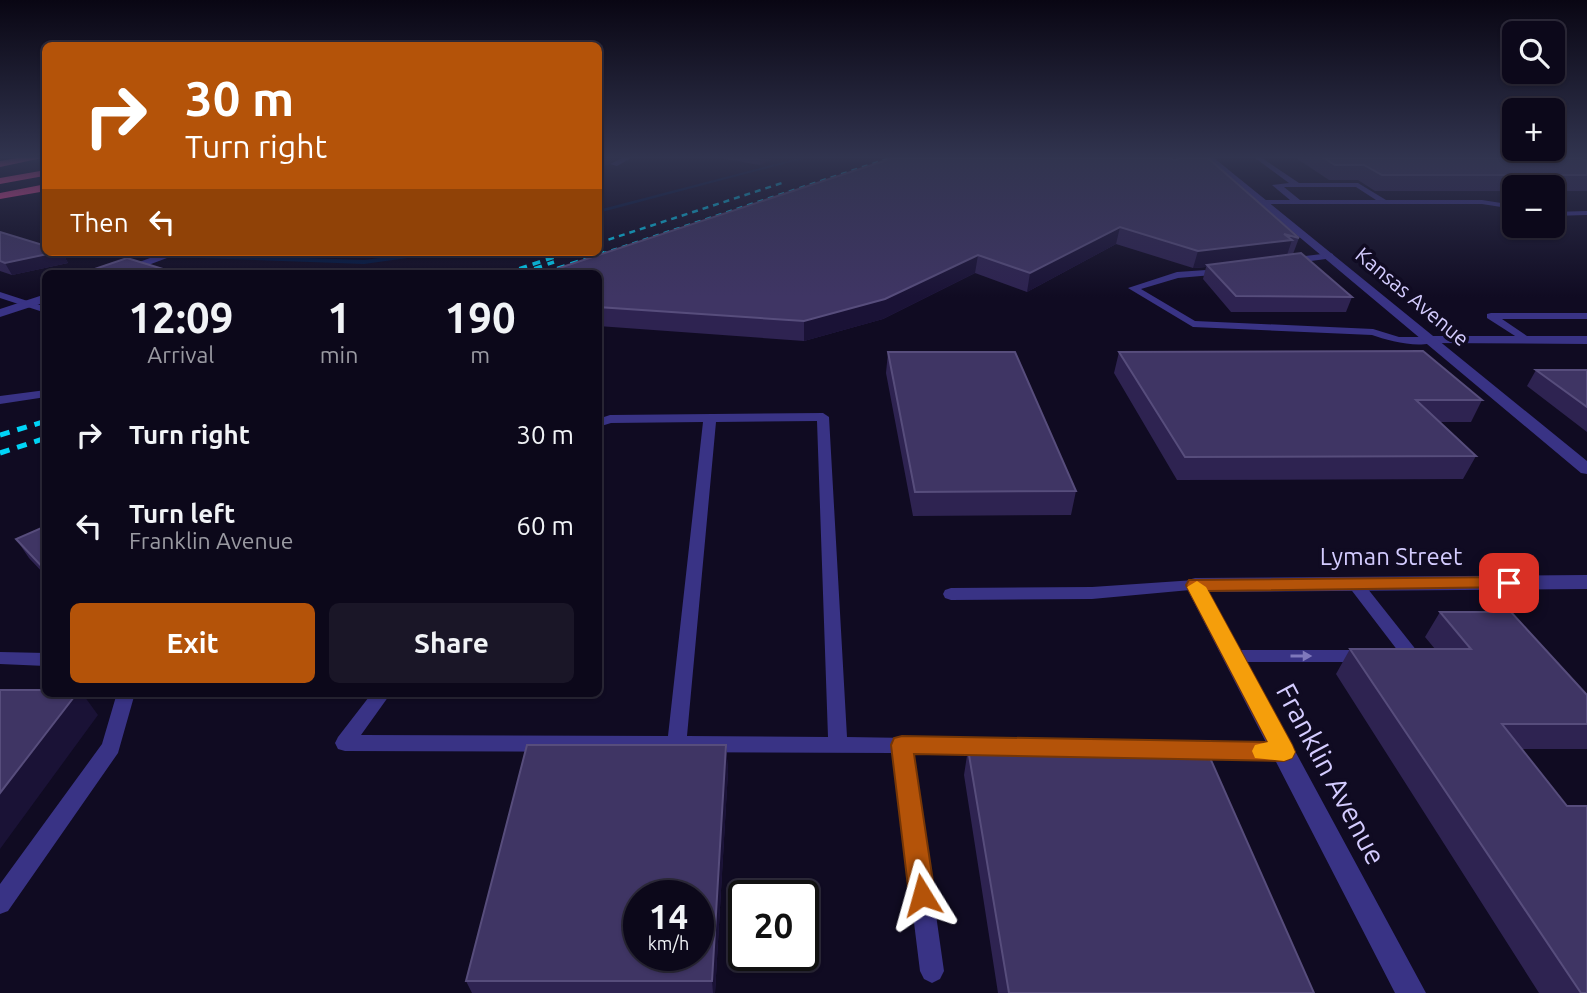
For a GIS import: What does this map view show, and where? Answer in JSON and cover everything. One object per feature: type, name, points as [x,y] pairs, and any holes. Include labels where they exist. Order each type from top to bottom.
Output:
[{"type":"street","name":"Kansas Avenue","points":[[1266,204],[1587,469]]},
{"type":"street","points":[[125,270],[165,256]]},
{"type":"street","points":[[0,313],[42,299]]},
{"type":"street","points":[[1433,340],[1587,340]]},
{"type":"street","name":"Lyman Street","points":[[1195,585],[1587,582]]},
{"type":"street","name":"Franklin Avenue","points":[[1195,585],[1411,993]]},
{"type":"lane","points":[[1565,214],[1587,213]]},
{"type":"lane","points":[[1282,262],[1330,256]]},
{"type":"lane","points":[[1232,272],[1177,275],[1133,288],[1194,324],[1373,332],[1398,340],[1433,340]]},
{"type":"lane","points":[[0,295],[42,309]]},
{"type":"lane","points":[[1526,340],[1491,316],[1587,316]]},
{"type":"lane","points":[[0,400],[42,394]]},
{"type":"lane","points":[[602,422],[610,419],[823,418],[838,745]]},
{"type":"lane","points":[[677,744],[710,419]]},
{"type":"lane","points":[[1233,656],[1411,656],[1354,583]]},
{"type":"lane","points":[[951,594],[1092,593],[1195,585]]},
{"type":"lane","points":[[0,658],[42,660]]},
{"type":"lane","points":[[0,903],[111,747],[125,697]]},
{"type":"lane","points":[[379,697],[345,743],[902,745],[1284,752]]},
{"type":"lane","points":[[902,745],[932,971]]},
{"type":"building","points":[[752,204],[1261,204],[1299,238],[1284,234],[1292,240],[1198,251],[1120,227],[1030,273],[978,255],[885,299],[804,321],[602,307],[602,270],[553,270]]},
{"type":"building","points":[[0,232],[42,245],[42,255],[5,263],[0,261]]},
{"type":"building","points":[[1301,253],[1352,297],[1236,296],[1207,265]]},
{"type":"building","points":[[127,258],[166,270],[92,270]]},
{"type":"building","points":[[1423,351],[1482,400],[1416,400],[1476,456],[1185,457],[1119,352]]},
{"type":"building","points":[[888,352],[1015,352],[1076,491],[915,492]]},
{"type":"building","points":[[1536,370],[1587,370],[1587,407]]},
{"type":"building","points":[[42,528],[42,567],[16,539]]},
{"type":"building","points":[[1440,612],[1511,612],[1587,695],[1587,724],[1502,724],[1567,806],[1587,806],[1587,993],[1581,993],[1350,649],[1471,649]]},
{"type":"building","points":[[0,690],[42,690],[42,697],[74,697],[0,793]]},
{"type":"building","points":[[527,745],[726,745],[714,947],[714,880],[623,880],[623,971],[713,971],[712,981],[466,981]]},
{"type":"building","points":[[968,749],[1207,751],[1314,993],[1009,993]]},
{"type":"waterway","points":[[602,211],[627,204]]},
{"type":"waterway","points":[[198,256],[364,262],[408,256]]},
{"type":"railway","points":[[602,242],[717,204]]},
{"type":"railway","points":[[602,254],[750,204]]},
{"type":"railway","points":[[602,253],[606,252]]},
{"type":"railway","points":[[515,270],[558,256]]},
{"type":"railway","points":[[553,270],[594,256]]},
{"type":"railway","points":[[530,270],[554,262]]},
{"type":"railway","points":[[0,435],[42,422]]},
{"type":"railway","points":[[0,453],[42,439]]},
{"type":"slow traffic","points":[[1197,587],[1284,752],[1263,751]]},
{"type":"route","points":[[922,895],[902,745],[1284,752],[1195,585],[1509,583]]}]
